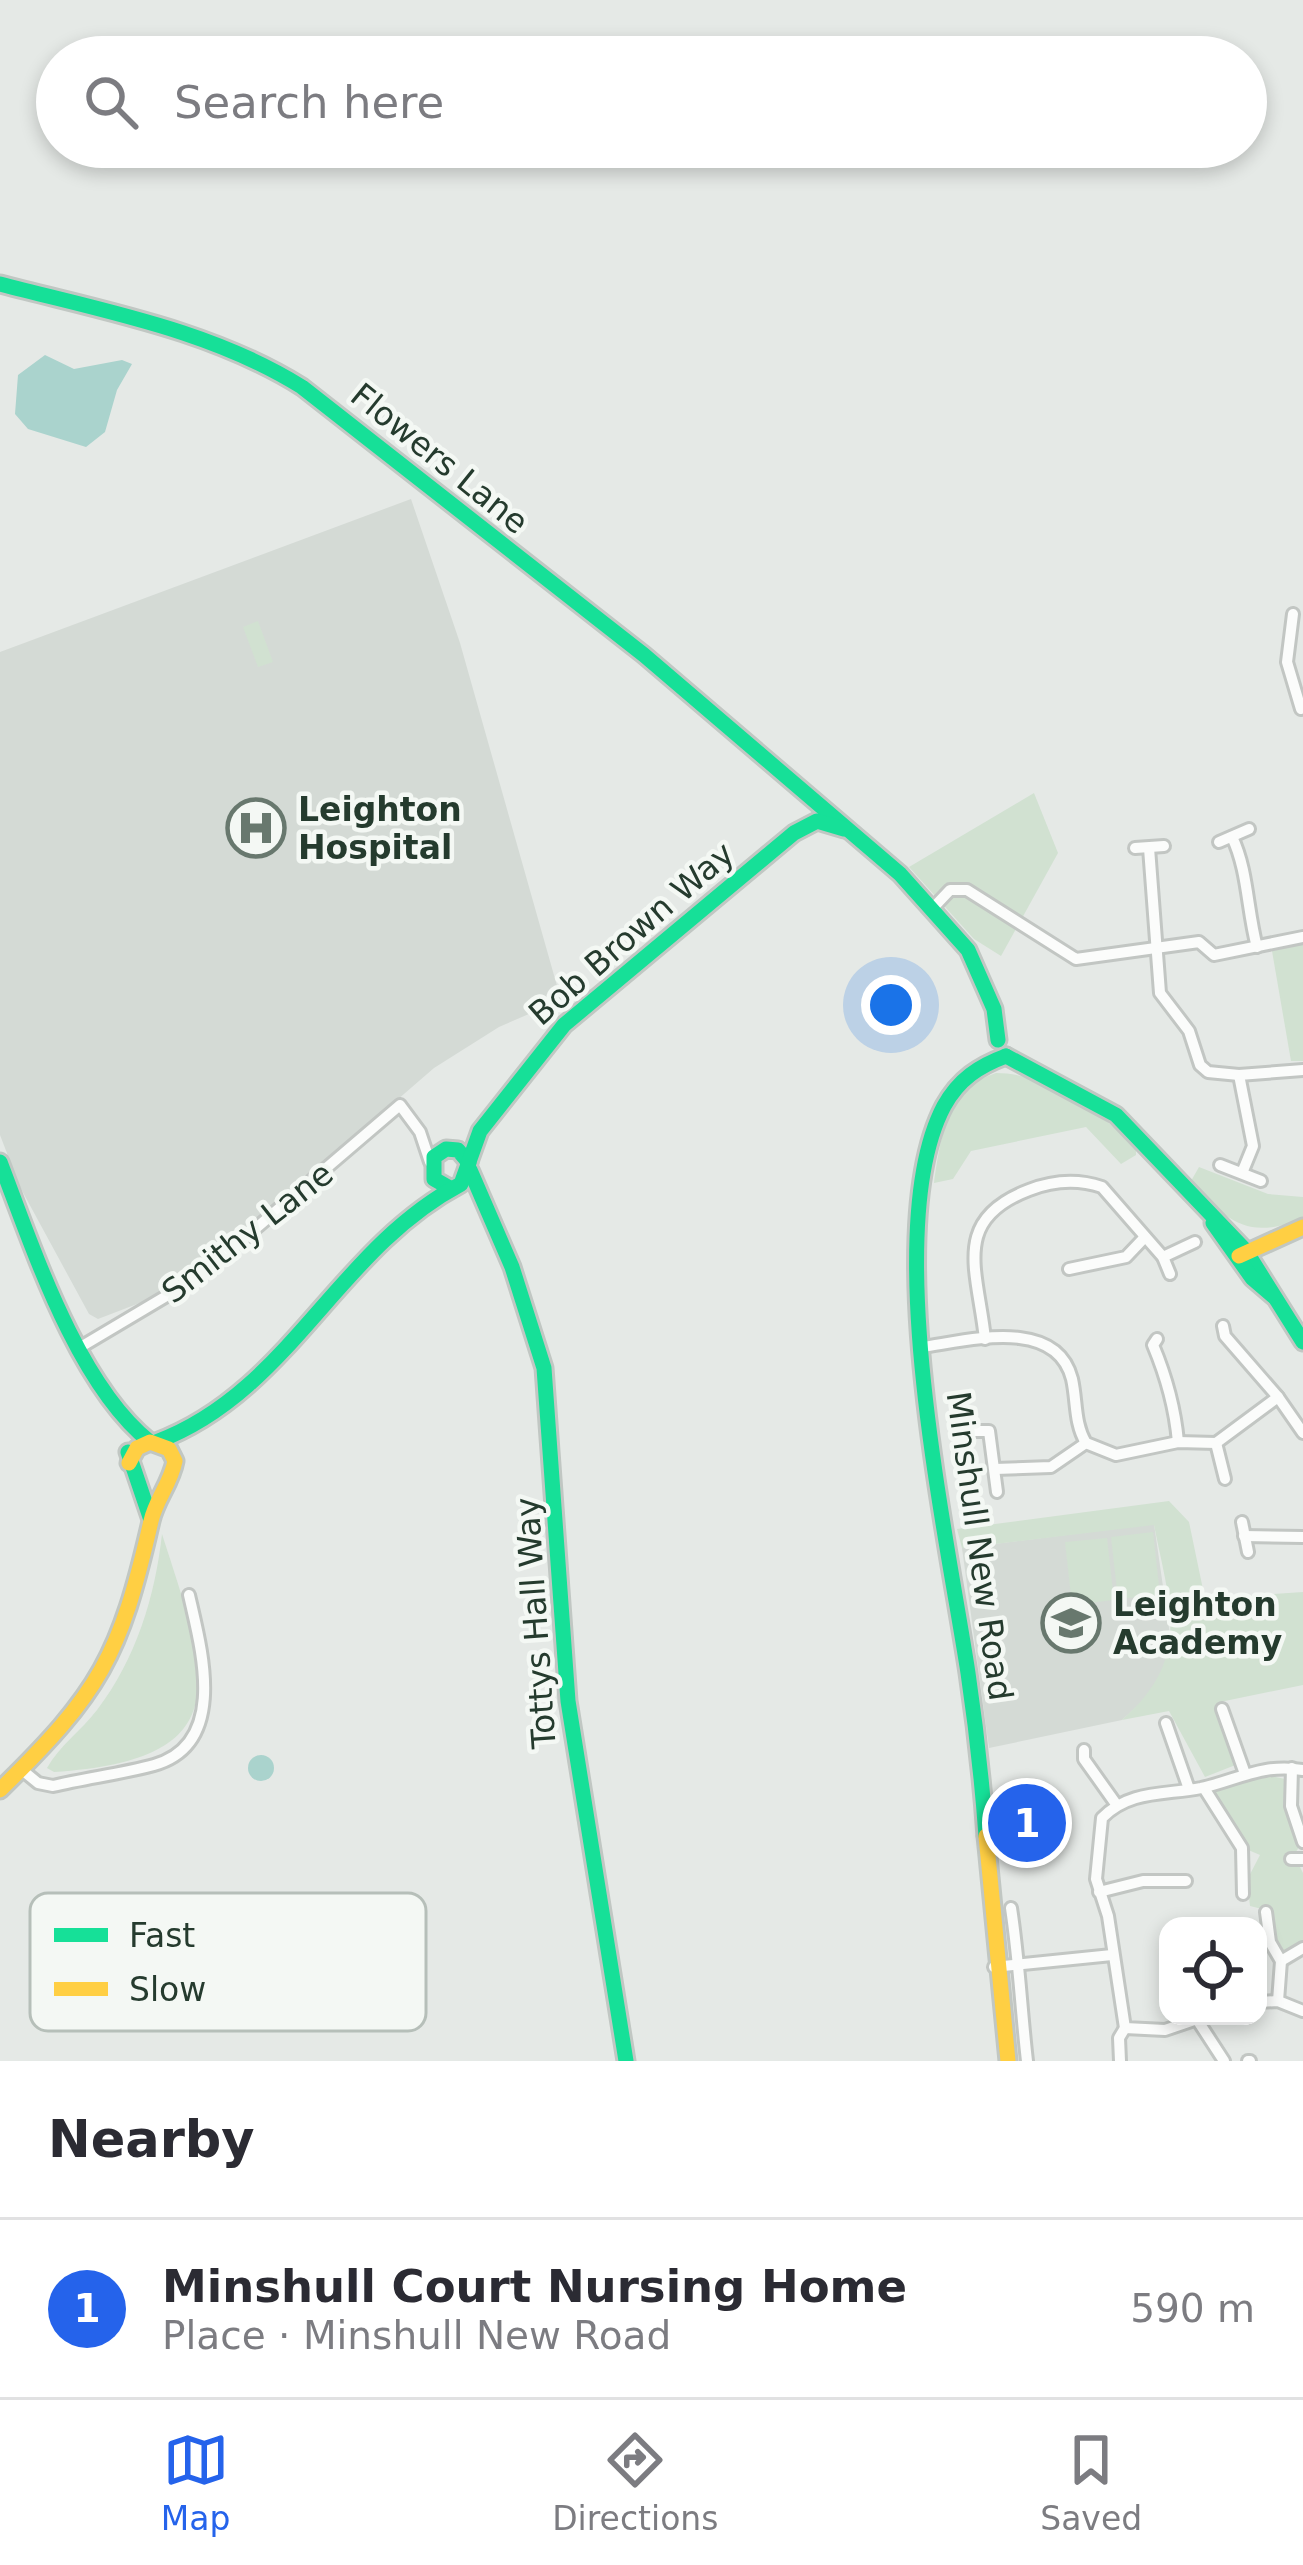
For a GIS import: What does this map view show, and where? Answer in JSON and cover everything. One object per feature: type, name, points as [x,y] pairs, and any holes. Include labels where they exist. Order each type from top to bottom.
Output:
[{"type":"main road","name":"Flowers Lane","points":[[0,284],[203,338],[287,378],[644,656],[787,780],[812,811],[847,830],[886,861],[932,909],[981,978],[998,1052]]},
{"type":"main road","name":"Bob Brown Way","points":[[470,1167],[480,1132],[564,1024],[783,842],[812,811]]},
{"type":"main road","points":[[998,1052],[1116,1115],[1241,1255],[1303,1342]]},
{"type":"main road","name":"Minshull New Road","points":[[998,1052],[947,1102],[932,1148],[920,1246],[922,1347],[977,1743],[994,1967],[1008,2061]]},
{"type":"main road","name":"Bob Brown Way","points":[[431,1168],[448,1149],[480,1132]]},
{"type":"main road","points":[[418,1202],[451,1187],[470,1167],[448,1149]]},
{"type":"main road","points":[[0,1162],[40,1265],[117,1411],[136,1435],[153,1442],[175,1461]]},
{"type":"main road","name":"Tottys Hall Way","points":[[470,1167],[481,1207],[512,1267],[544,1368],[568,1701],[595,1895],[626,2061]]},
{"type":"main road","points":[[129,1463],[137,1448],[194,1429],[235,1399],[418,1202],[431,1168]]},
{"type":"main road","name":"Tottys Hall Way","points":[[431,1168],[481,1207]]},
{"type":"main road","points":[[1241,1255],[1303,1226]]},
{"type":"main road","points":[[117,1411],[129,1463],[141,1485],[151,1523]]},
{"type":"main road","points":[[0,1790],[80,1711],[116,1658],[137,1600],[151,1523],[175,1461],[194,1429]]},
{"type":"main road","points":[[141,1485],[166,1484]]},
{"type":"main road","name":"Tottys Hall Way","points":[[626,2042],[640,2061]]},
{"type":"street","points":[[1293,614],[1287,662],[1302,710]]},
{"type":"street","points":[[1219,842],[1249,829]]},
{"type":"street","points":[[1232,837],[1244,864],[1245,903],[1257,946]]},
{"type":"street","points":[[1164,846],[1142,848],[1154,951],[1164,1004],[1189,1031],[1200,1065],[1208,1072],[1239,1075],[1303,1071]]},
{"type":"street","points":[[932,909],[959,888],[1076,959],[1199,942],[1214,955],[1303,937]]},
{"type":"street","points":[[1239,1075],[1253,1126],[1253,1145],[1242,1173]]},
{"type":"street","name":"Smithy Lane","points":[[84,1346],[200,1276],[400,1105],[420,1132]]},
{"type":"street","points":[[420,1132],[448,1149]]},
{"type":"street","points":[[420,1132],[431,1168]]},
{"type":"street","points":[[1220,1165],[1261,1181]]},
{"type":"street","points":[[985,1339],[975,1250],[979,1225],[998,1202],[1048,1183],[1093,1184],[1109,1192],[1123,1217],[1163,1257],[1170,1274]]},
{"type":"street","points":[[1077,1271],[1126,1257],[1144,1237]]},
{"type":"street","points":[[1163,1257],[1195,1242]]},
{"type":"street","points":[[1221,1334],[1278,1397],[1303,1433]]},
{"type":"street","points":[[922,1347],[1029,1339],[1058,1357],[1071,1374],[1085,1443]]},
{"type":"street","points":[[1152,1344],[1160,1375],[1175,1402],[1178,1442]]},
{"type":"street","points":[[1085,1443],[1116,1455],[1178,1442],[1216,1443],[1278,1397]]},
{"type":"street","points":[[961,1431],[992,1425],[997,1492]]},
{"type":"street","points":[[995,1469],[1051,1467],[1085,1443]]},
{"type":"street","points":[[1216,1443],[1225,1479]]},
{"type":"street","points":[[1242,1522],[1248,1552]]},
{"type":"street","points":[[1244,1536],[1303,1537]]},
{"type":"street","points":[[21,1769],[43,1786],[53,1786],[154,1765],[180,1751],[199,1722],[205,1685],[189,1594]]},
{"type":"street","points":[[1222,1709],[1244,1771]]},
{"type":"street","points":[[1166,1723],[1189,1789]]},
{"type":"street","points":[[1081,1757],[1116,1804]]},
{"type":"street","points":[[1120,2061],[1119,2038],[1125,2028],[1099,1892],[1097,1839],[1102,1817],[1116,1804],[1204,1787],[1244,1771],[1298,1769],[1291,1806],[1303,1842]]},
{"type":"street","points":[[1204,1787],[1250,1857],[1243,1894]]},
{"type":"street","points":[[1099,1892],[1143,1881],[1186,1881]]},
{"type":"street","points":[[1011,1908],[1019,1927],[1028,2061]]},
{"type":"street","points":[[1266,1912],[1270,1942],[1281,1961],[1278,2001]]},
{"type":"street","points":[[1281,1961],[1303,1948]]},
{"type":"street","points":[[994,1967],[1112,1955]]},
{"type":"street","points":[[1267,2002],[1303,2011]]},
{"type":"street","points":[[1125,2028],[1165,2030],[1180,2025]]},
{"type":"street","points":[[1206,2025],[1224,2061]]},
{"type":"shaded area","name":"Leighton Hospital","points":[[411,499],[460,643],[561,1000],[499,1027],[434,1068],[233,1242],[150,1299],[98,1319],[89,1314],[20,1187],[0,1135],[0,652]]},
{"type":"shaded area","name":"Leighton Academy","points":[[1154,1524],[1172,1649],[1154,1691],[1122,1720],[989,1748],[962,1548]]},
{"type":"green space","points":[[258,621],[273,662],[258,667],[243,627]]},
{"type":"green space","points":[[1034,793],[1058,853],[1001,956],[974,939],[909,867]]},
{"type":"green space","points":[[1303,944],[1303,1061],[1291,1061],[1272,951]]},
{"type":"green space","points":[[996,1073],[1035,1080],[1072,1097],[1122,1135],[1136,1148],[1136,1155],[1121,1164],[1086,1127],[971,1151],[953,1179],[934,1183],[948,1117],[966,1091]]},
{"type":"green space","points":[[1199,1167],[1268,1194],[1303,1197],[1303,1219],[1266,1228],[1228,1217],[1191,1181]]},
{"type":"green space","points":[[1169,1501],[1189,1522],[1205,1599],[1303,1592],[1303,1685],[1220,1702],[1238,1764],[1205,1777],[1169,1711],[1122,1720],[1159,1675],[1167,1653],[1169,1606],[1154,1525],[962,1548],[957,1529]]},
{"type":"green space","points":[[1153,1532],[1160,1595],[1118,1599],[1111,1537]]},
{"type":"green space","points":[[162,1534],[191,1630],[198,1669],[196,1702],[183,1729],[157,1750],[115,1764],[54,1772],[47,1768],[52,1760],[97,1710],[133,1649],[149,1604]]},
{"type":"green space","points":[[1107,1538],[1114,1600],[1072,1605],[1065,1542]]},
{"type":"green space","points":[[1262,1774],[1285,1779],[1287,1815],[1300,1846],[1288,1863],[1299,1865],[1303,1873],[1303,1943],[1281,1953],[1273,1941],[1270,1911],[1250,1906],[1247,1880],[1260,1855],[1246,1849],[1210,1794]]},
{"type":"water","points":[[45,355],[74,369],[122,360],[132,364],[117,390],[105,432],[86,447],[28,429],[15,414],[18,375]]},
{"type":"water","points":[[261,1755],[274,1768],[261,1781],[248,1768]]},
{"type":"traffic: fast","points":[[0,284],[194,336],[302,387],[644,655],[900,874],[968,950],[994,1009],[998,1040]]},
{"type":"traffic: fast","points":[[156,1442],[202,1419],[243,1390],[379,1245],[461,1184],[480,1131],[564,1025],[794,833],[817,821],[844,829]]},
{"type":"traffic: fast","points":[[986,1836],[971,1693],[924,1384],[917,1227],[926,1160],[944,1106],[971,1075],[1006,1056]]},
{"type":"traffic: fast","points":[[1006,1056],[1116,1115],[1246,1251],[1303,1342]]},
{"type":"traffic: fast","points":[[448,1187],[434,1179],[434,1157],[446,1149],[458,1150],[469,1163]]},
{"type":"traffic: fast","points":[[0,1162],[79,1351],[124,1417],[150,1442]]},
{"type":"traffic: fast","points":[[470,1170],[512,1267],[544,1368],[568,1701],[626,2061]]},
{"type":"traffic: fast","points":[[1213,1223],[1252,1278],[1273,1296]]},
{"type":"traffic: fast","points":[[128,1452],[150,1517]]},
{"type":"traffic: slow","points":[[1239,1256],[1303,1227]]},
{"type":"traffic: slow","points":[[0,1790],[84,1698],[116,1640],[153,1513],[175,1461],[169,1449],[150,1442],[137,1448],[129,1463]]},
{"type":"traffic: slow","points":[[986,1836],[1008,2061]]},
{"type":"place","name":"Leighton Hospital","points":[[256,828]]},
{"type":"place","name":"Leighton Academy","points":[[1071,1623]]},
{"type":"place","name":"Minshull Court Nursing Home","points":[[1027,1823]]}]
